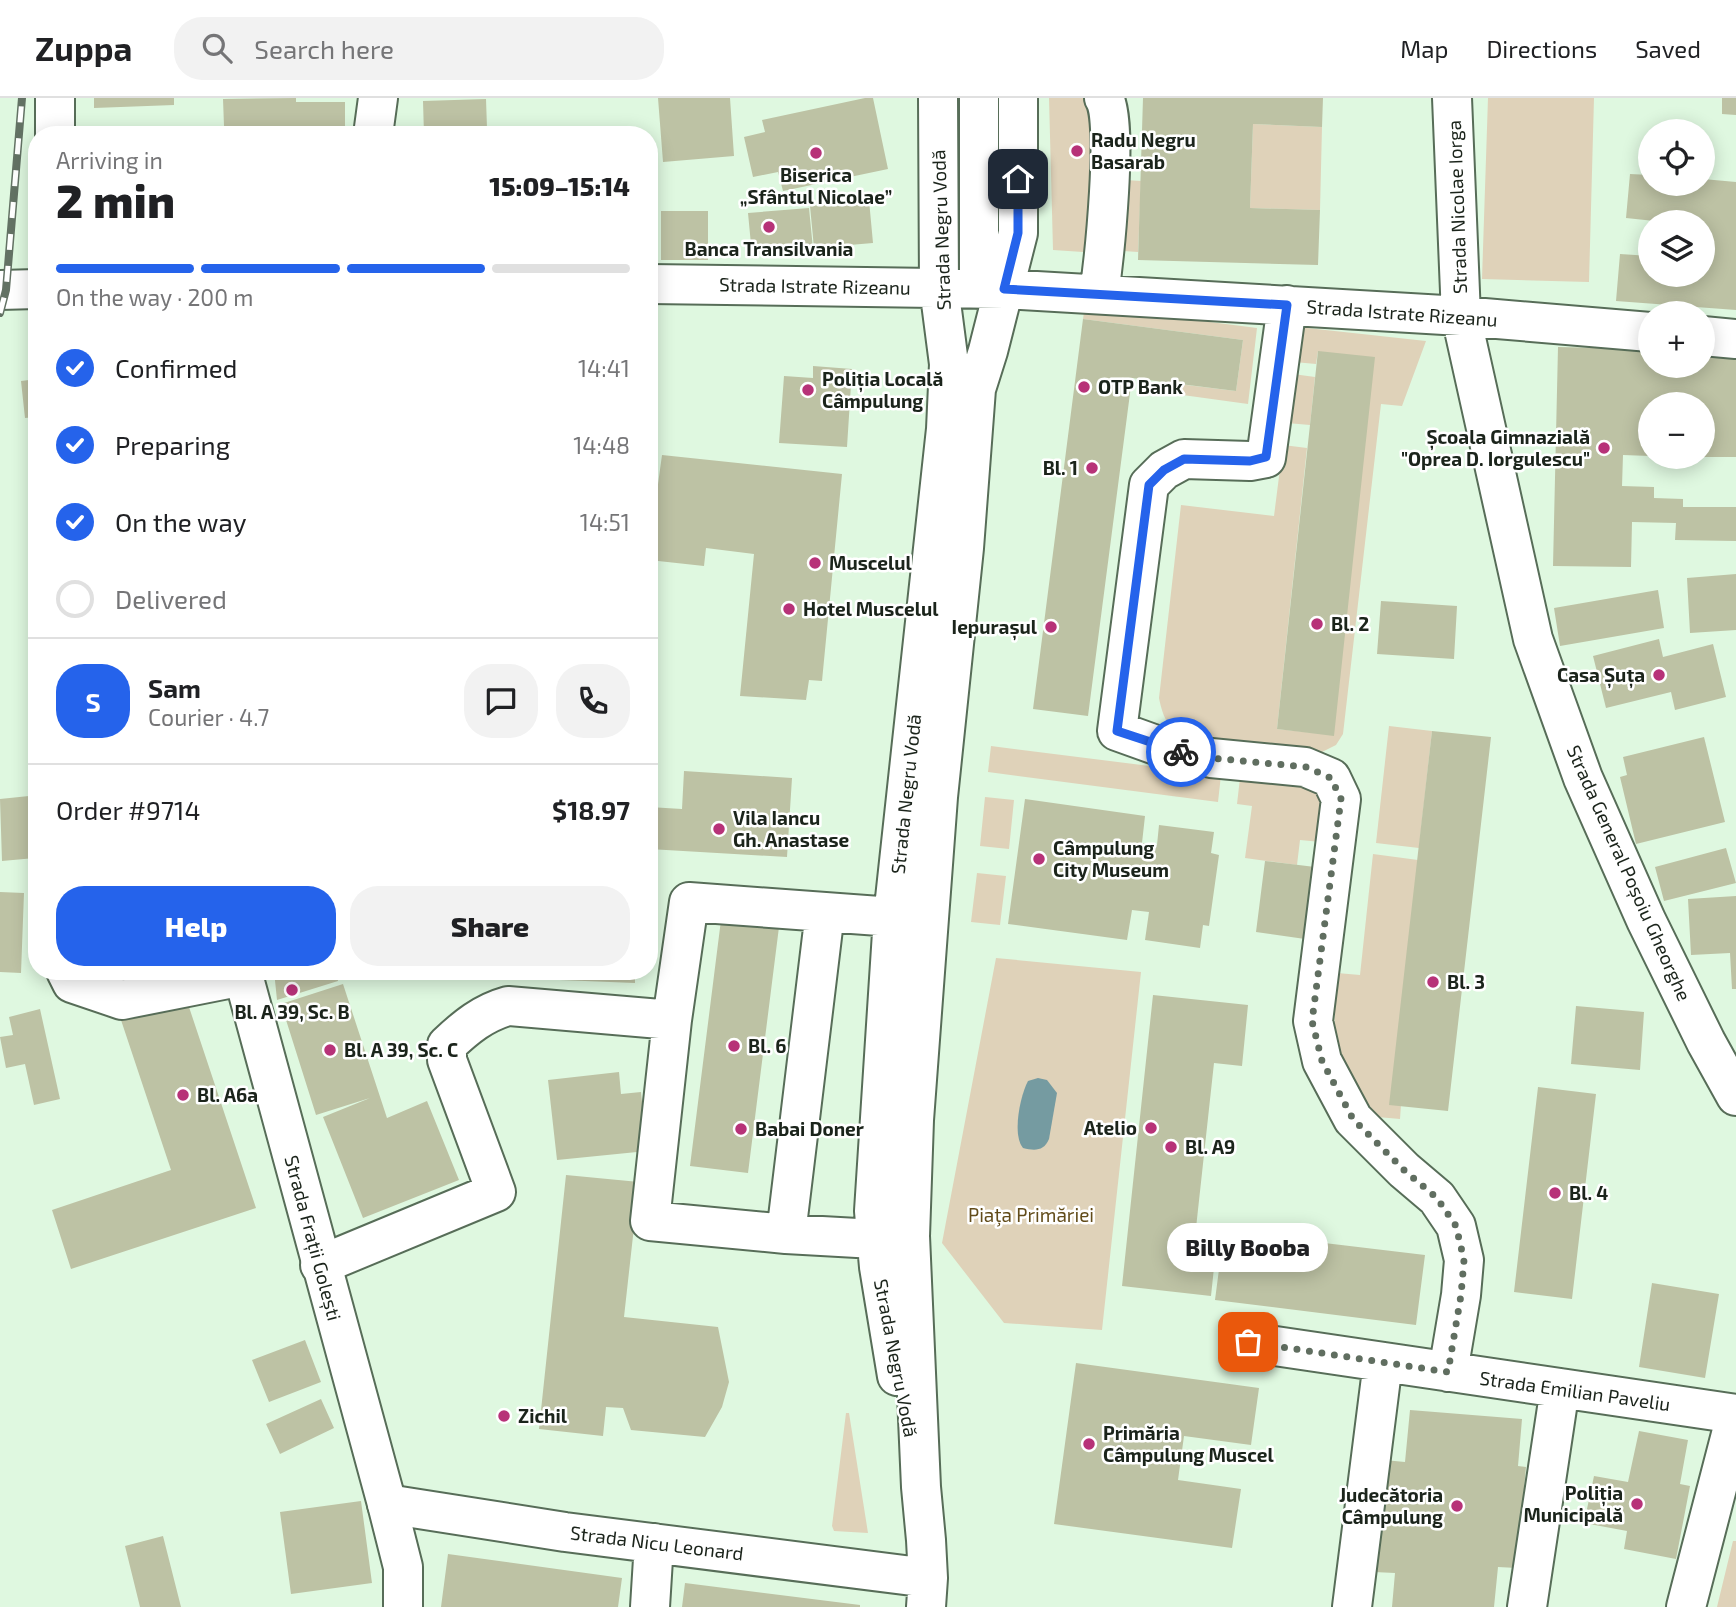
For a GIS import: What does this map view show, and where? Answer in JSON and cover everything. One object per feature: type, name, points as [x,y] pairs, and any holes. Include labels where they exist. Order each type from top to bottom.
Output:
[{"type":"street","points":[[55,98],[55,126]]},
{"type":"street","points":[[374,126],[378,98]]},
{"type":"street","name":"Strada Negru Vodă","points":[[921,1487],[886,1321],[874,1211],[893,917],[946,429],[949,364],[939,287],[938,98]]},
{"type":"street","points":[[979,98],[991,289]]},
{"type":"street","points":[[991,289],[1018,233],[1018,98]]},
{"type":"street","points":[[1098,294],[1105,251],[1110,127],[1108,105],[1104,98]]},
{"type":"street","name":"Strada Nicolae Iorga","points":[[1452,98],[1461,316]]},
{"type":"street","name":"Strada Istrate Rizeanu","points":[[658,284],[939,287],[1098,294],[1461,316],[1638,331]]},
{"type":"street","points":[[0,290],[28,289]]},
{"type":"street","name":"Strada Negru Vodă","points":[[927,1593],[909,1236],[914,1120],[939,785],[964,548],[976,389],[991,289]]},
{"type":"street","points":[[1287,305],[1266,457],[1250,461],[1184,459],[1164,470],[1149,485],[1117,731],[1167,749],[1200,756],[1306,767],[1331,778],[1341,799],[1312,1021],[1322,1061],[1353,1119],[1404,1170],[1437,1198],[1456,1226],[1464,1260],[1448,1372]]},
{"type":"street","name":"Strada General Poșoiu Gheorghe","points":[[1461,316],[1533,639],[1588,789],[1647,920],[1706,1042],[1736,1096]]},
{"type":"street","points":[[1715,338],[1736,339]]},
{"type":"street","points":[[875,1239],[786,1234],[650,1221],[672,1020],[689,902],[893,917]]},
{"type":"street","points":[[786,1234],[825,912]]},
{"type":"street","points":[[70,980],[72,983],[122,1000],[214,980]]},
{"type":"street","name":"Strada Frații Golești","points":[[244,980],[387,1504],[403,1567],[403,1607]]},
{"type":"street","points":[[320,1265],[496,1192],[450,1075],[447,1060],[447,1045],[466,1027],[490,1011],[508,1006],[672,1020]]},
{"type":"street","name":"Strada Emilian Paveliu","points":[[1248,1342],[1736,1414]]},
{"type":"street","points":[[1352,1607],[1383,1362]]},
{"type":"street","points":[[1527,1607],[1560,1388]]},
{"type":"street","points":[[1686,1607],[1736,1414]]},
{"type":"street","name":"Strada Nicu Leonard","points":[[387,1504],[654,1543],[927,1593]]},
{"type":"street","points":[[650,1607],[654,1543]]},
{"type":"green space","points":[[1049,98],[1097,98],[1098,253],[1053,250]]},
{"type":"green space","points":[[1488,98],[1594,98],[1589,282],[1482,279]]},
{"type":"green space","points":[[1253,124],[1322,127],[1320,210],[1250,208]]},
{"type":"green space","points":[[1125,180],[1141,181],[1138,252],[1123,251]]},
{"type":"green space","points":[[1085,306],[1257,328],[1248,404],[1168,393],[1170,383],[1236,391],[1243,340],[1083,319]]},
{"type":"green space","points":[[1298,327],[1426,341],[1402,406],[1381,404],[1343,734],[1336,745],[1320,753],[1189,738],[1176,732],[1168,723],[1159,698],[1181,505],[1274,516],[1283,445],[1307,448],[1277,729],[1334,735],[1318,351],[1316,364],[1294,362]]},
{"type":"green space","points":[[1293,374],[1315,377],[1310,425],[1287,423]]},
{"type":"green space","points":[[1389,726],[1432,731],[1419,848],[1376,843]]},
{"type":"green space","points":[[991,746],[1221,775],[1218,802],[988,772]]},
{"type":"green space","points":[[1240,778],[1328,789],[1321,842],[1300,840],[1297,865],[1245,858],[1252,806],[1237,804]]},
{"type":"green space","points":[[985,797],[1014,800],[1009,849],[980,846]]},
{"type":"green space","points":[[1373,854],[1418,860],[1400,1119],[1366,1116],[1347,1085],[1334,1029],[1337,973],[1360,975]]},
{"type":"green space","points":[[977,873],[1006,876],[1000,925],[971,922]]},
{"type":"green space","name":"Piaţa Primăriei","points":[[996,958],[1141,972],[1102,1330],[1004,1323],[942,1243]]},
{"type":"green space","points":[[846,1413],[849,1413],[868,1533],[834,1531],[832,1526]]},
{"type":"green space","points":[[1733,1541],[1736,1541],[1736,1607],[1717,1607]]},
{"type":"water","points":[[1038,1078],[1047,1080],[1057,1093],[1049,1139],[1042,1148],[1031,1150],[1023,1148],[1020,1142],[1018,1115],[1028,1081]]},
{"type":"building","points":[[94,98],[174,98],[174,105],[94,108]]},
{"type":"building","points":[[296,98],[296,102],[345,102],[345,126],[224,126],[223,99]]},
{"type":"building","points":[[658,98],[730,98],[734,156],[663,162]]},
{"type":"building","name":"Biserica „Sfântul Nicolae”","points":[[873,98],[888,169],[783,191],[778,172],[753,177],[744,137],[765,132],[762,120]]},
{"type":"building","points":[[1143,98],[1323,98],[1322,127],[1253,124],[1250,208],[1320,210],[1318,265],[1138,260]]},
{"type":"building","points":[[1722,98],[1736,98],[1736,115],[1722,114]]},
{"type":"building","points":[[486,99],[487,126],[424,126],[423,101]]},
{"type":"building","points":[[1630,174],[1638,174],[1638,196],[1715,196],[1715,180],[1736,182],[1736,310],[1715,308],[1715,301],[1616,301],[1620,254],[1638,255],[1638,287],[1715,287],[1715,210],[1638,210],[1638,219],[1626,218]]},
{"type":"building","points":[[869,200],[873,243],[814,248],[810,206]]},
{"type":"building","points":[[809,208],[813,249],[752,255],[748,213]]},
{"type":"building","points":[[661,211],[708,211],[708,260],[661,260]]},
{"type":"building","name":"Bl. 1","points":[[1083,319],[1243,340],[1236,391],[1132,378],[1088,716],[1033,709]]},
{"type":"building","points":[[1558,347],[1638,349],[1638,378],[1715,378],[1715,350],[1736,351],[1736,457],[1715,457],[1715,392],[1638,392],[1638,456],[1623,455],[1622,486],[1654,487],[1654,498],[1683,499],[1683,507],[1736,507],[1736,541],[1675,540],[1676,523],[1632,522],[1631,567],[1553,566]]},
{"type":"building","name":"Bl. 2","points":[[1318,351],[1375,357],[1334,736],[1277,729]]},
{"type":"building","points":[[813,366],[852,369],[847,447],[779,443],[784,376],[813,378]]},
{"type":"building","points":[[28,380],[28,418],[25,418],[21,381]]},
{"type":"building","points":[[662,455],[842,474],[822,681],[809,680],[806,700],[740,696],[754,554],[706,548],[704,566],[658,561],[658,484]]},
{"type":"building","points":[[1736,574],[1736,630],[1690,633],[1687,578]]},
{"type":"building","points":[[1658,590],[1664,628],[1560,646],[1554,608]]},
{"type":"building","points":[[1381,601],[1457,606],[1454,659],[1377,654]]},
{"type":"building","name":"Casa Șuța","points":[[1659,639],[1663,657],[1713,644],[1726,697],[1675,710],[1671,692],[1606,708],[1593,656]]},
{"type":"building","name":"Bl. 3","points":[[1432,731],[1491,737],[1448,1111],[1389,1105]]},
{"type":"building","points":[[1704,737],[1725,822],[1636,844],[1620,777],[1627,775],[1623,757]]},
{"type":"building","name":"Vila Iancu Gh. Anastase","points":[[684,771],[792,778],[787,857],[658,850],[658,808],[682,809]]},
{"type":"building","points":[[28,796],[28,859],[2,861],[0,799]]},
{"type":"building","points":[[1025,799],[1145,816],[1142,843],[1157,845],[1159,825],[1214,832],[1211,853],[1219,855],[1209,926],[1203,925],[1200,948],[1145,940],[1149,912],[1132,910],[1127,940],[1008,924]]},
{"type":"building","points":[[1726,848],[1736,883],[1664,901],[1655,867]]},
{"type":"building","points":[[1265,861],[1315,867],[1305,939],[1256,932]]},
{"type":"building","points":[[0,892],[24,893],[21,973],[0,972]]},
{"type":"building","points":[[1736,896],[1736,989],[1732,989],[1730,953],[1691,955],[1688,899]]},
{"type":"building","name":"Bl. 6","points":[[721,920],[779,927],[748,1173],[690,1166]]},
{"type":"building","points":[[275,980],[338,980],[338,981],[277,1000]]},
{"type":"building","points":[[559,980],[635,980],[635,983]]},
{"type":"building","points":[[343,984],[387,1118],[427,1101],[459,1180],[363,1218],[323,1117],[370,1098],[316,1115],[281,1004]]},
{"type":"building","name":"Bl. A9","points":[[1153,995],[1248,1005],[1242,1066],[1214,1063],[1196,1228],[1218,1230],[1211,1296],[1122,1286]]},
{"type":"building","name":"Bl. A6a","points":[[186,998],[256,1208],[71,1269],[52,1210],[171,1170],[121,1020]]},
{"type":"building","points":[[1576,1006],[1644,1012],[1640,1070],[1571,1064]]},
{"type":"building","points":[[40,1009],[60,1099],[34,1105],[25,1064],[6,1068],[0,1037],[13,1035],[9,1017]]},
{"type":"building","points":[[619,1072],[621,1094],[641,1092],[647,1151],[557,1160],[548,1080]]},
{"type":"building","name":"Bl. 4","points":[[1538,1087],[1596,1094],[1572,1299],[1514,1292]]},
{"type":"building","points":[[566,1175],[639,1182],[624,1317],[718,1327],[729,1382],[722,1407],[705,1437],[631,1430],[623,1408],[606,1407],[603,1436],[539,1429]]},
{"type":"building","points":[[1224,1231],[1425,1255],[1416,1325],[1215,1300]]},
{"type":"building","points":[[1652,1283],[1719,1294],[1705,1378],[1639,1367]]},
{"type":"building","points":[[305,1340],[321,1382],[269,1402],[252,1360]]},
{"type":"building","points":[[1076,1363],[1259,1388],[1251,1445],[1184,1436],[1178,1480],[1241,1489],[1232,1548],[1054,1524]]},
{"type":"building","points":[[321,1399],[334,1428],[280,1454],[266,1424]]},
{"type":"building","points":[[1410,1410],[1522,1419],[1518,1466],[1526,1467],[1517,1568],[1498,1567],[1494,1607],[1392,1607],[1395,1573],[1374,1572],[1384,1460],[1405,1462]]},
{"type":"building","name":"Poliția Municipală","points":[[1639,1431],[1688,1440],[1680,1484],[1690,1486],[1676,1559],[1624,1549],[1627,1531],[1584,1523],[1594,1476],[1628,1482]]},
{"type":"building","points":[[361,1501],[372,1583],[291,1594],[280,1512]]},
{"type":"building","points":[[163,1536],[181,1607],[140,1607],[125,1546]]},
{"type":"building","points":[[448,1554],[622,1578],[618,1607],[441,1607]]},
{"type":"building","points":[[685,1583],[860,1605],[860,1607],[682,1607]]},
{"type":"railway","points":[[0,313],[6,290],[22,98]]},
{"type":"way so far","points":[[1181,752],[1211,758],[1306,767],[1331,778],[1341,799],[1312,1021],[1322,1061],[1353,1119],[1404,1170],[1437,1198],[1456,1226],[1464,1260],[1448,1372],[1248,1342]]},
{"type":"place","name":"Radu Negru Basarab","points":[[1077,151]]},
{"type":"place","name":"Biserica „Sfântul Nicolae”","points":[[816,153]]},
{"type":"place","name":"Banca Transilvania","points":[[769,227]]},
{"type":"place","name":"OTP Bank","points":[[1084,387]]},
{"type":"place","name":"Poliția Locală Câmpulung","points":[[808,390]]},
{"type":"place","name":"Școala Gimnazială \"Oprea D. Iorgulescu\"","points":[[1604,448]]},
{"type":"place","name":"Bl. 1","points":[[1092,468]]},
{"type":"place","name":"Muscelul","points":[[815,563]]},
{"type":"place","name":"Hotel Muscelul","points":[[789,609]]},
{"type":"place","name":"Bl. 2","points":[[1317,624]]},
{"type":"place","name":"Iepurașul","points":[[1051,627]]},
{"type":"place","name":"Casa Șuța","points":[[1659,675]]},
{"type":"place","name":"Vila Iancu Gh. Anastase","points":[[719,829]]},
{"type":"place","name":"Câmpulung City Museum","points":[[1039,859]]},
{"type":"place","name":"Bl. 3","points":[[1433,982]]},
{"type":"place","name":"Bl. A 39, Sc. B","points":[[292,990]]},
{"type":"place","name":"Bl. 6","points":[[734,1046]]},
{"type":"place","name":"Bl. A 39, Sc. C","points":[[330,1050]]},
{"type":"place","name":"Bl. A6a","points":[[183,1095]]},
{"type":"place","name":"Atelio","points":[[1151,1128]]},
{"type":"place","name":"Babai Doner","points":[[741,1129]]},
{"type":"place","name":"Bl. A9","points":[[1171,1147]]},
{"type":"place","name":"Bl. 4","points":[[1555,1193]]},
{"type":"place","name":"Billy Booba","points":[[1248,1342]]},
{"type":"place","name":"Zichil","points":[[504,1416]]},
{"type":"place","name":"Primăria Câmpulung Muscel","points":[[1089,1444]]},
{"type":"place","name":"Poliția Municipală","points":[[1637,1504]]},
{"type":"place","name":"Judecătoria Câmpulung","points":[[1457,1506]]},
{"type":"route","points":[[1018,179],[1018,233],[1004,289],[1287,305],[1266,457],[1250,461],[1184,459],[1164,470],[1149,485],[1117,731],[1181,752]]}]
